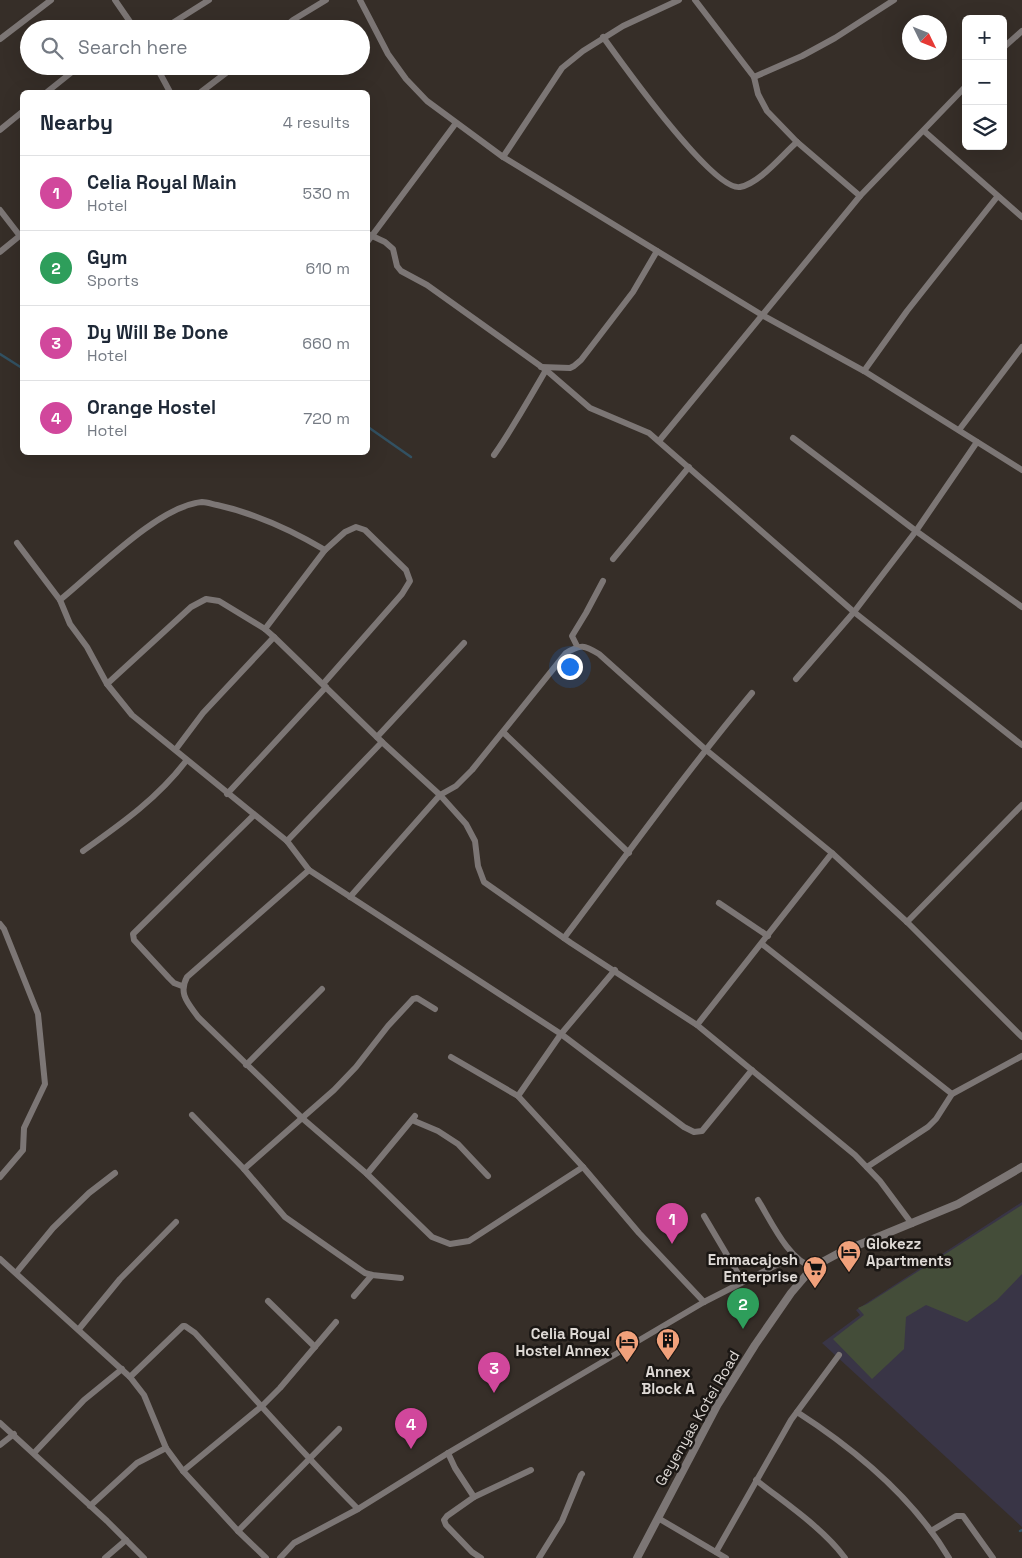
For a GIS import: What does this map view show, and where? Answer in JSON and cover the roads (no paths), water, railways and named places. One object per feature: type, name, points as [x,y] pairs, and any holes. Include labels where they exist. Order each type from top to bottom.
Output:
[{"type":"street","points":[[25,20],[51,0]]},
{"type":"street","points":[[115,0],[129,20]]},
{"type":"street","points":[[177,20],[209,0]]},
{"type":"street","points":[[293,20],[326,0]]},
{"type":"street","points":[[360,0],[388,54],[406,79],[427,101],[503,157],[762,315],[864,371],[1022,470]]},
{"type":"street","points":[[503,157],[562,68],[603,37],[679,0]]},
{"type":"street","points":[[695,0],[754,77],[758,94],[768,112],[797,142],[860,196]]},
{"type":"street","points":[[754,77],[802,56],[835,38],[894,0]]},
{"type":"street","points":[[0,39],[20,24]]},
{"type":"street","points":[[1007,44],[1022,31]]},
{"type":"street","points":[[603,37],[662,116],[708,167],[728,184],[739,187],[756,180],[797,142]]},
{"type":"street","points":[[50,90],[68,75]]},
{"type":"street","points":[[161,75],[169,90]]},
{"type":"street","points":[[205,90],[224,75]]},
{"type":"street","points":[[659,441],[860,196],[962,90]]},
{"type":"street","points":[[0,130],[20,114]]},
{"type":"street","points":[[370,234],[456,123]]},
{"type":"street","points":[[924,130],[1022,217]]},
{"type":"street","points":[[864,371],[907,311],[998,197]]},
{"type":"street","points":[[0,210],[20,233]]},
{"type":"street","points":[[0,252],[20,237]]},
{"type":"street","points":[[370,238],[385,242],[393,249],[397,266],[405,275],[427,285],[544,369],[590,408],[642,429],[659,441],[854,612],[1022,746]]},
{"type":"street","points":[[544,369],[570,368],[581,360],[633,292],[657,251]]},
{"type":"street","points":[[959,430],[1022,347]]},
{"type":"street","points":[[494,455],[513,428],[544,369]]},
{"type":"street","points":[[793,438],[1022,608]]},
{"type":"street","points":[[796,679],[854,612],[916,531],[977,442]]},
{"type":"street","points":[[613,558],[689,467]]},
{"type":"street","points":[[60,600],[120,548],[161,517],[183,507],[203,502],[234,508],[304,538],[325,550]]},
{"type":"street","points":[[227,794],[324,686],[402,594],[410,581],[406,570],[365,530],[356,527],[344,532],[325,550],[265,629]]},
{"type":"street","points":[[17,543],[60,600],[70,624],[87,647],[107,684],[132,715],[176,749],[186,761],[286,841],[310,870],[561,1034],[694,1132],[702,1131],[752,1070]]},
{"type":"street","points":[[577,646],[572,636],[603,581]]},
{"type":"street","points":[[107,684],[191,607],[206,600],[219,601],[265,629],[440,795],[466,824],[475,841],[478,866],[484,882],[564,938],[697,1025],[855,1155],[867,1167],[912,1224]]},
{"type":"street","points":[[176,749],[203,712],[274,637]]},
{"type":"street","points":[[286,841],[380,739],[464,643]]},
{"type":"street","points":[[350,896],[440,795],[456,786],[503,732],[566,653],[577,646],[586,647],[599,654],[705,749],[832,853],[907,922],[1022,1037]]},
{"type":"street","points":[[564,938],[705,749],[752,693]]},
{"type":"street","points":[[503,732],[629,853]]},
{"type":"street","points":[[83,851],[134,814],[172,780],[186,761]]},
{"type":"street","points":[[907,922],[1022,805]]},
{"type":"street","points":[[182,986],[174,983],[169,978],[134,940],[133,934],[254,816]]},
{"type":"street","points":[[697,1025],[832,853]]},
{"type":"street","points":[[310,870],[187,978],[182,986],[185,998],[198,1017],[302,1118],[367,1174],[432,1237],[450,1244],[469,1241],[583,1167]]},
{"type":"street","points":[[719,903],[768,936]]},
{"type":"street","points":[[0,924],[4,929],[38,1014],[44,1084],[24,1128],[24,1150],[0,1176]]},
{"type":"street","points":[[762,944],[952,1094]]},
{"type":"street","points":[[518,1096],[561,1034],[615,970]]},
{"type":"street","points":[[246,1065],[322,989]]},
{"type":"street","points":[[244,1170],[334,1090],[356,1067],[388,1026],[413,999],[420,999],[435,1008]]},
{"type":"street","points":[[867,1167],[928,1127],[936,1119],[952,1094],[1022,1056]]},
{"type":"street","points":[[451,1057],[518,1096],[583,1167],[639,1233],[704,1302]]},
{"type":"street","points":[[192,1115],[285,1217],[360,1270],[372,1275],[401,1278]]},
{"type":"street","points":[[367,1174],[414,1118],[458,1144],[488,1176]]},
{"type":"street","name":"Geyenyas Kotei Road","points":[[637,1558],[670,1492],[718,1404],[781,1308],[813,1267],[826,1259],[958,1204],[1022,1167]]},
{"type":"street","points":[[16,1273],[53,1228],[89,1193],[115,1174]]},
{"type":"street","points":[[758,1200],[794,1256],[804,1265],[813,1267]]},
{"type":"street","points":[[704,1216],[743,1282]]},
{"type":"street","points":[[79,1329],[120,1279],[176,1222]]},
{"type":"street","points":[[280,1558],[294,1543],[358,1509],[448,1453],[704,1302],[794,1256]]},
{"type":"street","points":[[0,1258],[130,1377],[144,1395],[166,1448],[183,1471],[238,1531],[266,1558]]},
{"type":"street","points":[[354,1296],[372,1275]]},
{"type":"street","points":[[268,1301],[314,1347]]},
{"type":"street","points":[[183,1471],[262,1406],[280,1388],[336,1322]]},
{"type":"street","points":[[130,1377],[183,1326],[186,1326],[262,1406],[309,1460],[358,1509]]},
{"type":"street","points":[[716,1552],[797,1412],[839,1356]]},
{"type":"street","points":[[34,1453],[84,1400],[122,1370]]},
{"type":"street","points":[[797,1412],[851,1450],[875,1470],[931,1532],[949,1558]]},
{"type":"street","points":[[0,1423],[14,1434],[144,1558]]},
{"type":"street","points":[[238,1531],[339,1429]]},
{"type":"street","points":[[0,1445],[14,1434]]},
{"type":"street","points":[[90,1506],[137,1463],[166,1448]]},
{"type":"street","points":[[448,1453],[455,1468],[474,1497]]},
{"type":"street","points":[[481,1558],[472,1552],[446,1525],[444,1520],[474,1497],[531,1470]]},
{"type":"street","points":[[539,1558],[562,1521],[582,1474]]},
{"type":"street","points":[[756,1480],[821,1532],[845,1558]]},
{"type":"street","points":[[931,1532],[956,1516],[963,1516],[993,1558]]},
{"type":"street","points":[[658,1518],[726,1558]]},
{"type":"street","points":[[105,1558],[126,1540]]},
{"type":"waterway","points":[[0,354],[20,367]]},
{"type":"waterway","points":[[370,428],[411,457]]},
{"type":"place","name":"Celia Royal Main","points":[[672,1244]]},
{"type":"place","name":"Glokezz Apartments","points":[[849,1273]]},
{"type":"place","name":"Emmacajosh Enterprise","points":[[815,1289]]},
{"type":"place","name":"Gym","points":[[743,1329]]},
{"type":"place","name":"Annex Block A","points":[[668,1361]]},
{"type":"place","name":"Celia Royal Hostel Annex","points":[[627,1363]]},
{"type":"place","name":"Dy Will Be Done","points":[[494,1393]]},
{"type":"place","name":"Orange Hostel","points":[[411,1449]]}]
